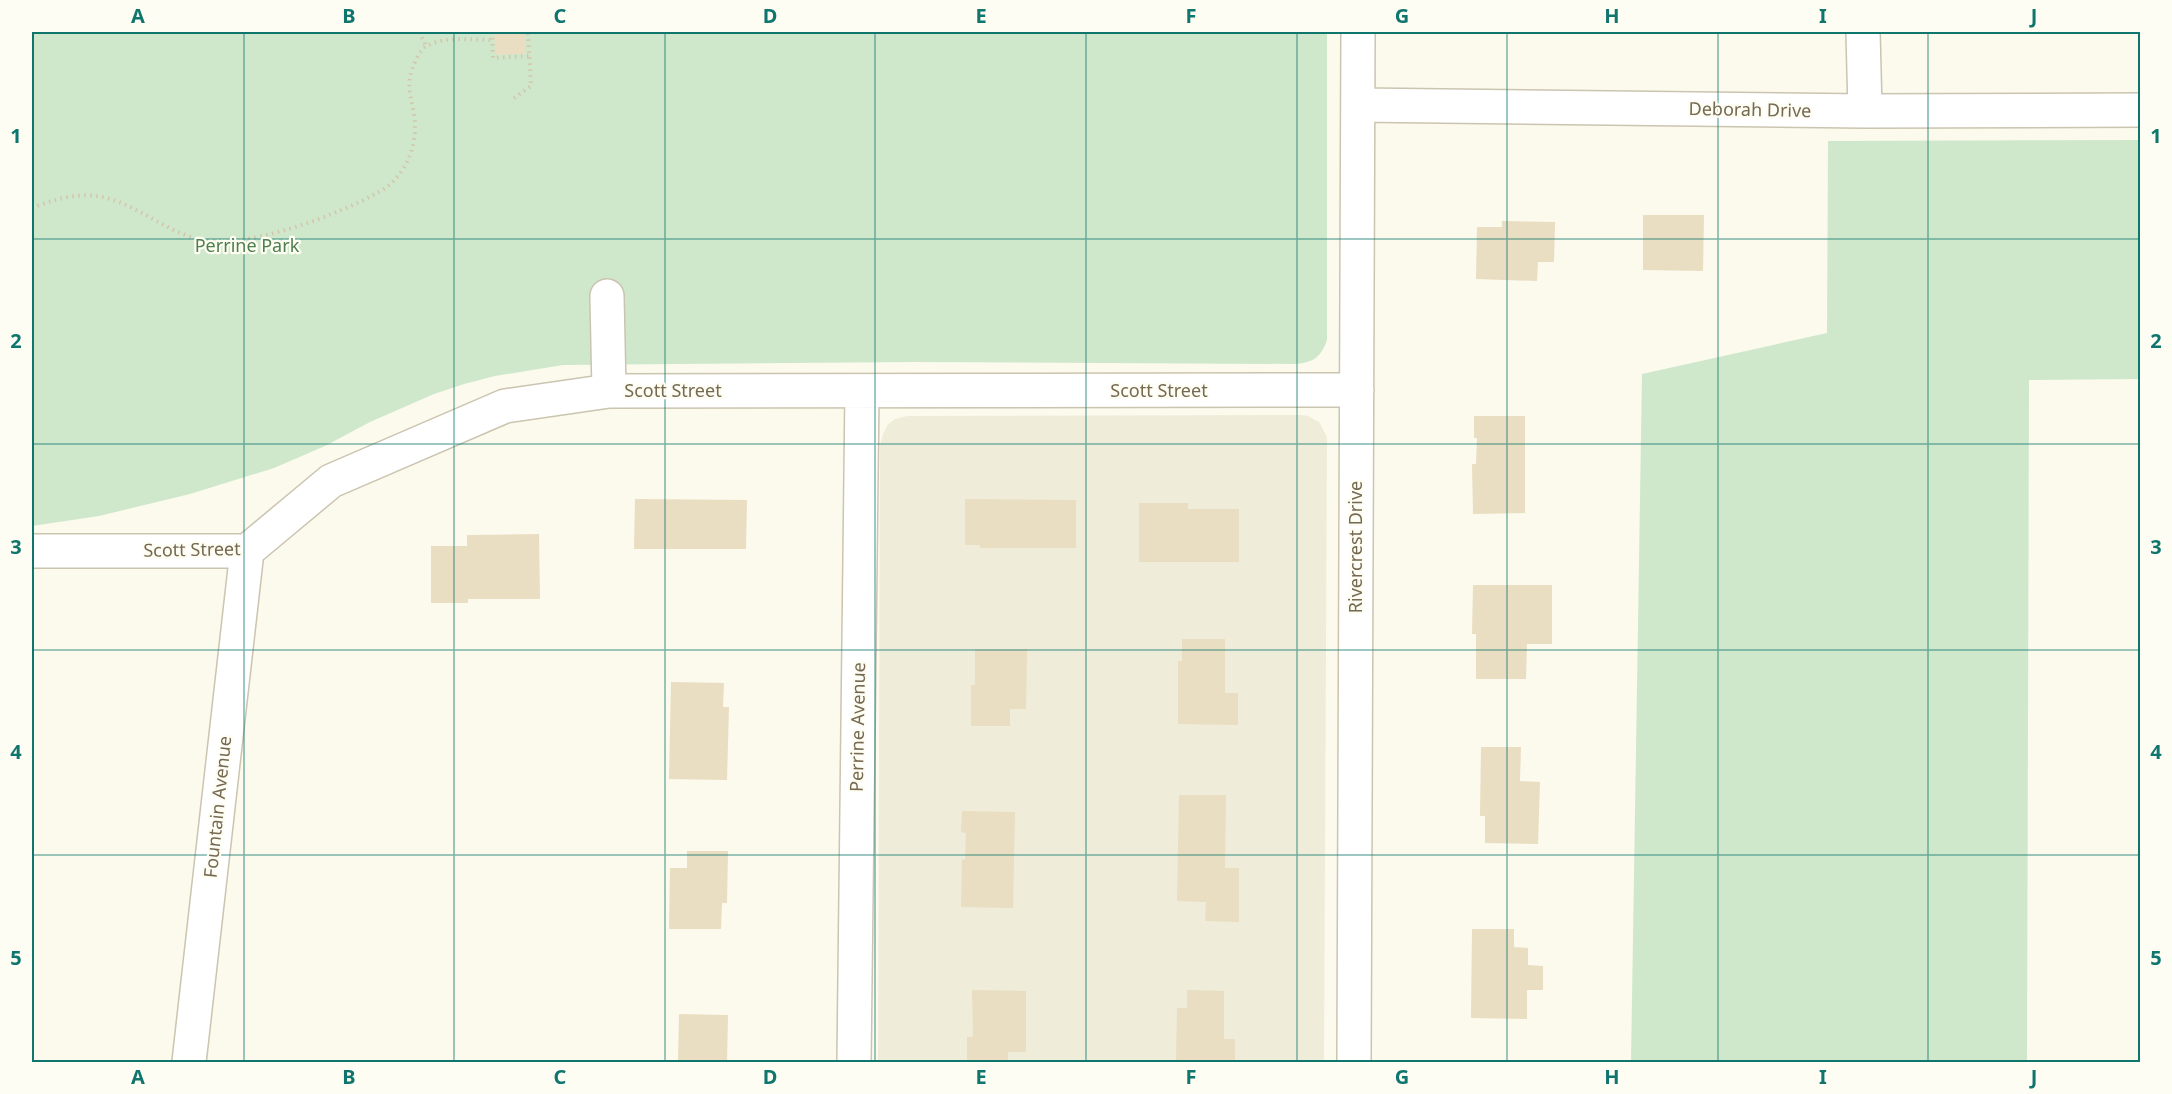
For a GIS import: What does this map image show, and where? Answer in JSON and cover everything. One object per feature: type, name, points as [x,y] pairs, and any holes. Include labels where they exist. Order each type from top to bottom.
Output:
[{"type":"street","name":"Rivercrest Drive","points":[[1353,1062],[1358,32]]},
{"type":"street","points":[[1863,32],[1865,111]]},
{"type":"street","name":"Deborah Drive","points":[[1359,105],[1865,111],[2140,110]]},
{"type":"street","points":[[607,296],[609,391]]},
{"type":"street","name":"Scott Street","points":[[32,551],[247,550],[331,481],[505,406],[609,391],[1357,390]]},
{"type":"street","name":"Perrine Avenue","points":[[854,1062],[862,391]]},
{"type":"street","name":"Fountain Avenue","points":[[189,1062],[247,550]]},
{"type":"path","points":[[419,32],[426,46]]},
{"type":"path","points":[[492,32],[493,58],[529,56]]},
{"type":"path","points":[[514,98],[531,86],[528,32]]},
{"type":"path","points":[[32,208],[80,195],[106,198],[184,234],[197,239],[220,242],[270,235],[298,227],[379,192],[392,183],[407,161],[412,148],[415,125],[409,95],[409,81],[414,65],[426,46],[441,41],[492,40]]},
{"type":"shaded area","points":[[1302,415],[1319,422],[1327,437],[1324,1062],[878,1062],[880,445],[888,424],[895,419],[907,416]]},
{"type":"green space","name":"Perrine Park","points":[[32,32],[1327,32],[1327,340],[1322,351],[1315,358],[1294,364],[913,362],[563,365],[495,376],[434,394],[274,468],[190,494],[99,516],[32,526]]},
{"type":"green space","points":[[2140,140],[2140,379],[2029,380],[2027,1062],[1631,1062],[1642,374],[1827,333],[1828,141]]},
{"type":"building","points":[[494,32],[525,32],[526,54],[495,55]]},
{"type":"building","points":[[1643,215],[1704,215],[1703,271],[1643,270]]},
{"type":"building","points":[[1502,221],[1555,222],[1554,262],[1538,262],[1537,281],[1476,279],[1477,227],[1502,227]]},
{"type":"building","points":[[1474,416],[1525,416],[1525,513],[1473,514],[1472,464],[1476,464],[1477,438],[1474,438]]},
{"type":"building","points":[[635,499],[747,500],[746,549],[634,549]]},
{"type":"building","points":[[965,499],[1076,500],[1076,548],[980,548],[980,545],[965,545]]},
{"type":"building","points":[[1139,503],[1188,503],[1188,509],[1239,509],[1239,562],[1139,562]]},
{"type":"building","points":[[539,534],[540,599],[468,599],[468,603],[431,603],[431,546],[467,546],[467,535]]},
{"type":"building","points":[[1473,585],[1552,585],[1552,644],[1527,644],[1526,679],[1476,679],[1476,634],[1472,634]]},
{"type":"building","points":[[1182,639],[1225,639],[1225,693],[1238,693],[1238,725],[1178,724],[1178,661],[1182,661]]},
{"type":"building","points":[[975,649],[1027,649],[1026,709],[1010,709],[1010,726],[971,726],[971,685],[975,685]]},
{"type":"building","points":[[671,682],[724,683],[723,707],[729,707],[727,780],[669,779]]},
{"type":"building","points":[[1481,747],[1521,747],[1520,781],[1540,782],[1538,844],[1485,843],[1485,816],[1480,816]]},
{"type":"building","points":[[1179,795],[1226,795],[1225,868],[1239,868],[1239,922],[1205,921],[1206,902],[1177,901]]},
{"type":"building","points":[[962,811],[1015,812],[1013,908],[961,907],[962,859],[965,860],[966,833],[961,832]]},
{"type":"building","points":[[687,851],[728,851],[727,903],[722,903],[721,929],[669,929],[670,868],[687,868]]},
{"type":"building","points":[[1472,929],[1514,929],[1514,947],[1528,948],[1528,965],[1543,966],[1543,990],[1527,990],[1527,1019],[1471,1018]]},
{"type":"building","points":[[972,990],[1026,991],[1026,1052],[1008,1052],[1008,1062],[967,1062],[967,1037],[973,1037]]},
{"type":"building","points":[[1187,990],[1224,991],[1224,1039],[1235,1039],[1235,1062],[1176,1062],[1177,1008],[1187,1008]]},
{"type":"building","points":[[679,1014],[728,1015],[727,1062],[678,1062]]}]
